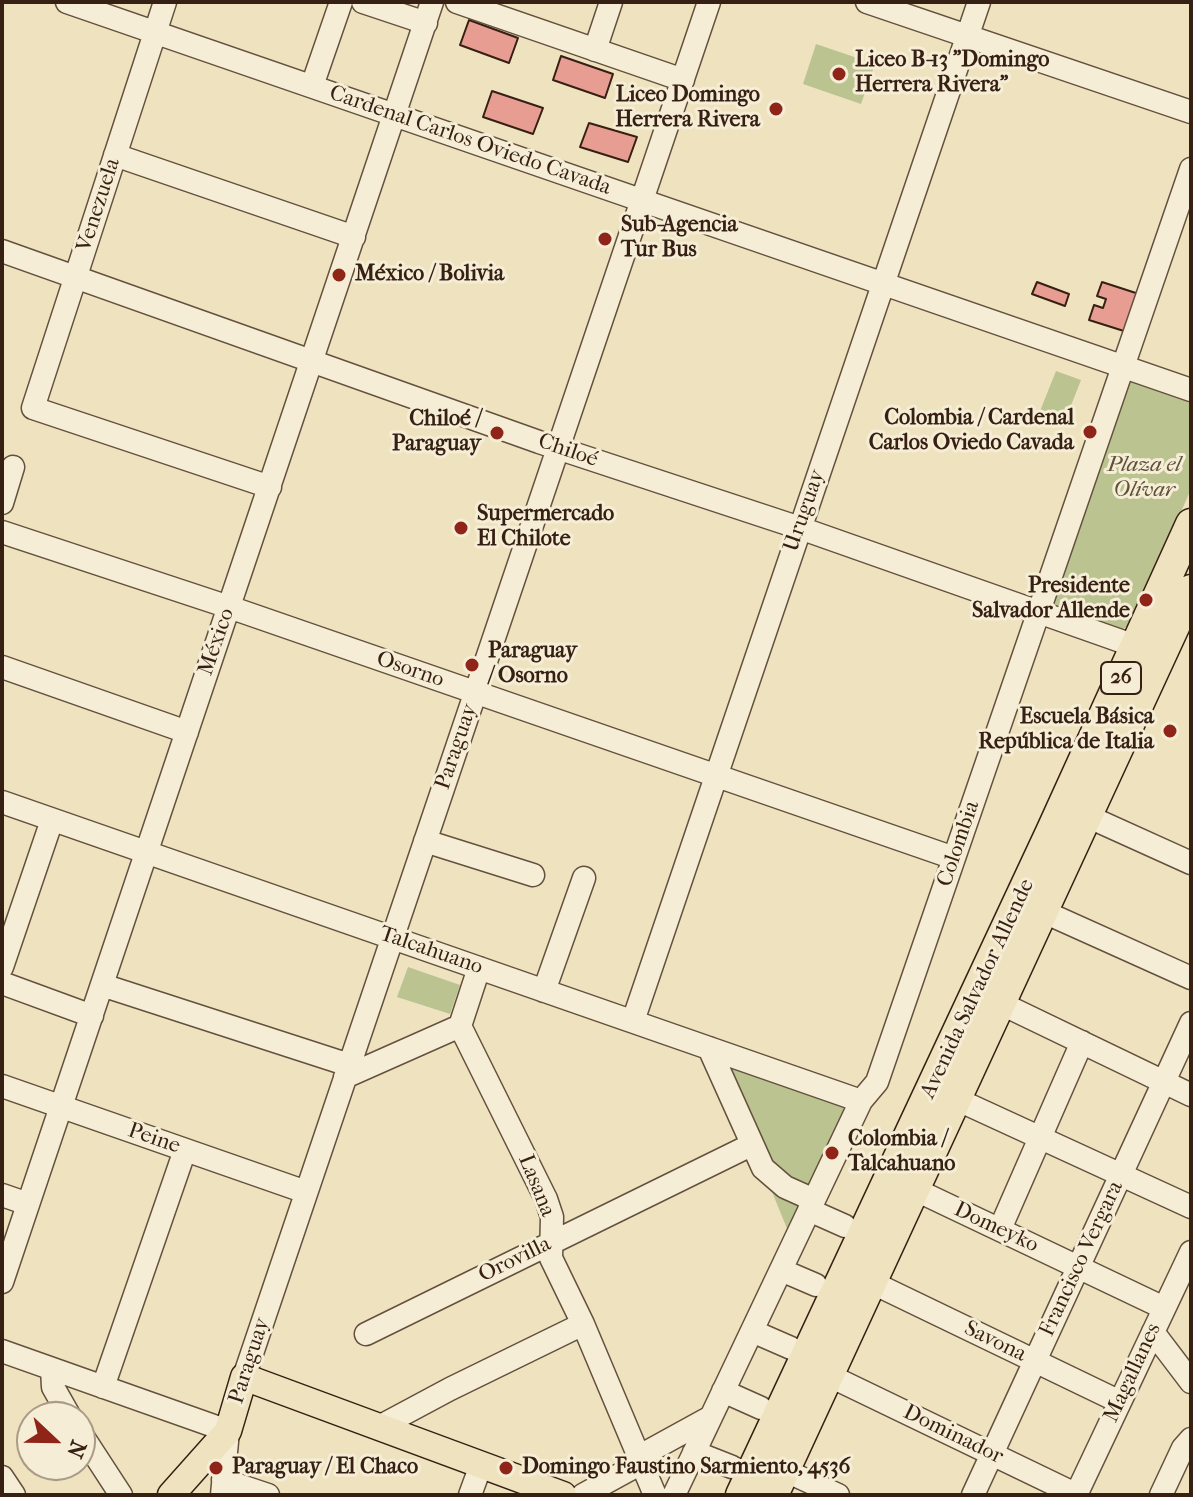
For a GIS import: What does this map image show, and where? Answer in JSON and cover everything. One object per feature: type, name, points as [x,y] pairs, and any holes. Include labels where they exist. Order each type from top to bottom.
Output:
[{"type":"highway","name":"Avenida Salvador Allende","points":[[737,1481],[1191,524]]},
{"type":"highway","name":"Avenida Salvador Allende","points":[[778,1482],[1042,911],[1183,626],[1191,590]]},
{"type":"main road","points":[[244,1377],[481,1465],[511,1486],[563,1495]]},
{"type":"main road","name":"Paraguay","points":[[228,1431],[244,1377]]},
{"type":"main road","points":[[171,1495],[228,1431]]},
{"type":"street","name":"Venezuela","points":[[165,2],[33,408],[270,487]]},
{"type":"street","points":[[312,86],[341,2]]},
{"type":"street","points":[[363,2],[429,12]]},
{"type":"street","points":[[457,2],[683,80]]},
{"type":"street","points":[[521,24],[528,2]]},
{"type":"street","points":[[595,50],[611,2]]},
{"type":"street","name":"Paraguay","points":[[244,1377],[709,2]]},
{"type":"street","points":[[867,2],[1191,112]]},
{"type":"street","name":"Uruguay","points":[[633,1021],[979,2]]},
{"type":"street","name":"Cardenal Carlos Oviedo Cavada","points":[[73,3],[1191,390]]},
{"type":"street","name":"México","points":[[2,1282],[429,12]]},
{"type":"street","points":[[115,155],[354,237]]},
{"type":"street","name":"Colombia","points":[[674,1495],[861,1101],[877,1082],[1191,169]]},
{"type":"street","name":"Chiloé","points":[[2,251],[558,448],[800,528],[1135,646]]},
{"type":"street","points":[[2,503],[13,467]]},
{"type":"street","name":"Osorno","points":[[2,532],[229,607],[954,858]]},
{"type":"street","points":[[2,667],[187,732]]},
{"type":"street","name":"Talcahuano","points":[[2,802],[861,1101]]},
{"type":"street","points":[[1087,816],[1191,863]]},
{"type":"street","points":[[2,967],[10,920],[52,820]]},
{"type":"street","points":[[425,841],[533,875]]},
{"type":"street","points":[[544,991],[584,878]]},
{"type":"street","points":[[1042,911],[1191,978]]},
{"type":"street","points":[[102,985],[347,1071],[460,1026],[479,968]]},
{"type":"street","points":[[2,983],[92,1016]]},
{"type":"street","points":[[1000,1003],[1191,1095]]},
{"type":"street","name":"Francisco Vergara","points":[[973,1495],[1191,1023]]},
{"type":"street","name":"Lasana","points":[[460,1026],[546,1199],[552,1217],[551,1258],[583,1324],[655,1495]]},
{"type":"street","points":[[1000,1229],[1082,1042]]},
{"type":"street","points":[[709,1048],[751,1145],[769,1175],[845,1226]]},
{"type":"street","name":"Peine","points":[[2,1086],[306,1192]]},
{"type":"street","points":[[956,1099],[1191,1207]]},
{"type":"street","name":"Orovilla","points":[[366,1334],[751,1145]]},
{"type":"street","points":[[103,1387],[185,1150]]},
{"type":"street","name":"Domeyko","points":[[914,1189],[1164,1308]]},
{"type":"street","points":[[2,1195],[28,1204]]},
{"type":"street","name":"Magallanes","points":[[1076,1495],[1191,1252]]},
{"type":"street","points":[[781,1270],[816,1285]]},
{"type":"street","name":"Savona","points":[[871,1282],[1120,1402]]},
{"type":"street","points":[[379,1427],[583,1324]]},
{"type":"street","points":[[752,1331],[791,1348]]},
{"type":"street","points":[[1153,1332],[1191,1382]]},
{"type":"street","points":[[2,1351],[228,1431]]},
{"type":"street","points":[[52,1369],[53,1387],[61,1401]]},
{"type":"street","name":"Dominador","points":[[828,1375],[1076,1495]]},
{"type":"street","points":[[723,1391],[761,1408]]},
{"type":"street","points":[[583,1495],[711,1417]]},
{"type":"street","name":"Paraguay","points":[[223,1487],[228,1431]]},
{"type":"street","points":[[1161,1495],[1183,1448],[1191,1439]]},
{"type":"street","points":[[694,1452],[737,1481]]},
{"type":"street","points":[[96,1457],[121,1495]]},
{"type":"street","points":[[470,1495],[481,1465]]},
{"type":"street","points":[[2,1477],[14,1495]]},
{"type":"street","points":[[778,1482],[838,1495]]},
{"type":"street","points":[[223,1487],[268,1495]]},
{"type":"green space","name":"Liceo B-13 \"Domingo Herrera Rivera\"","points":[[816,44],[875,64],[861,104],[803,84]]},
{"type":"green space","points":[[1056,371],[1081,380],[1063,426],[1038,416]]},
{"type":"green space","name":"Plaza el Olívar","points":[[1133,380],[1191,399],[1191,489],[1133,622],[1122,630],[1055,606],[1051,597],[1126,386]]},
{"type":"green space","points":[[408,967],[460,985],[450,1014],[397,997]]},
{"type":"green space","points":[[718,1060],[847,1108],[788,1231]]},
{"type":"building","points":[[469,20],[518,38],[509,63],[460,45]]},
{"type":"building","points":[[561,56],[613,74],[605,98],[553,80]]},
{"type":"building","points":[[492,91],[543,108],[533,134],[483,117]]},
{"type":"building","points":[[589,123],[637,137],[628,162],[580,147]]},
{"type":"building","points":[[1037,282],[1069,294],[1065,306],[1032,294]]},
{"type":"building","points":[[1102,282],[1139,294],[1127,332],[1089,320],[1094,305],[1103,308],[1106,299],[1097,296]]},
{"type":"place","name":"Liceo B-13 \"Domingo Herrera Rivera\"","points":[[839,74]]},
{"type":"place","name":"Liceo Domingo Herrera Rivera","points":[[776,109]]},
{"type":"place","name":"Sub-Agencia Tur Bus","points":[[605,239]]},
{"type":"place","name":"México / Bolivia","points":[[339,275]]},
{"type":"place","name":"Colombia / Cardenal Carlos Oviedo Cavada","points":[[1090,432]]},
{"type":"place","name":"Chiloé / Paraguay","points":[[497,433]]},
{"type":"place","name":"Supermercado El Chilote","points":[[461,528]]},
{"type":"place","name":"Presidente Salvador Allende","points":[[1146,600]]},
{"type":"place","name":"Paraguay / Osorno","points":[[472,665]]},
{"type":"place","name":"Escuela Básica República de Italia","points":[[1170,731]]},
{"type":"place","name":"Colombia / Talcahuano","points":[[832,1153]]},
{"type":"place","name":"Paraguay / El Chaco","points":[[216,1468]]},
{"type":"place","name":"Domingo Faustino Sarmiento, 4536","points":[[506,1468]]}]
